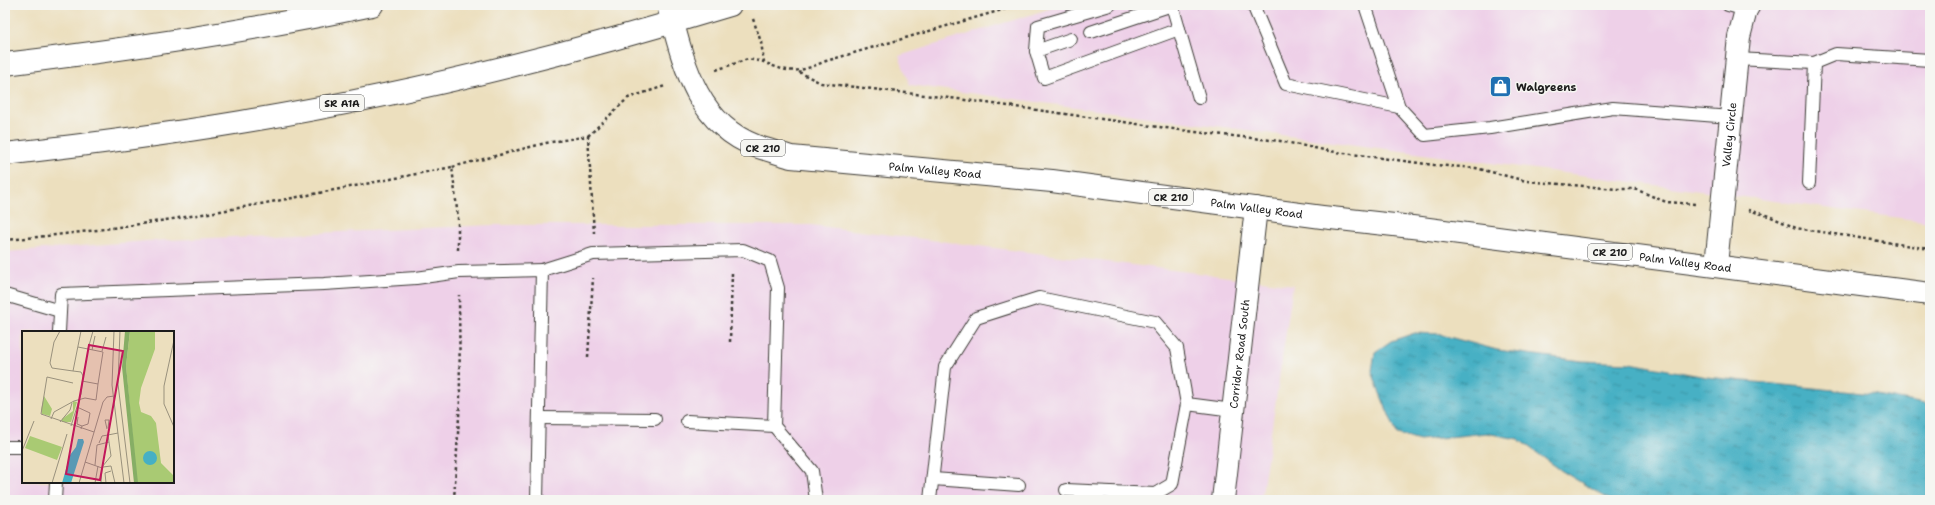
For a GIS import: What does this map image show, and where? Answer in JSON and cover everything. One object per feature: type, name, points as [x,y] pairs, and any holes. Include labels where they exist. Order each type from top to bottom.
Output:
[{"type":"main road","points":[[5,64],[90,54],[236,32],[372,5]]},
{"type":"main road","name":"SR A1A","points":[[5,154],[99,143],[242,122],[375,97],[514,65],[670,14],[730,5]]},
{"type":"main road","name":"Valley Circle","points":[[1716,265],[1741,6]]},
{"type":"main road","name":"Palm Valley Road","points":[[670,14],[685,67],[696,92],[711,113],[730,132],[755,146],[791,157],[1052,181],[1716,265],[1930,294]]},
{"type":"main road","name":"Corridor Road South","points":[[1223,500],[1256,208]]},
{"type":"lane","points":[[1110,5],[1038,26],[1036,51],[1044,78],[1179,29]]},
{"type":"lane","points":[[1140,5],[1151,13]]},
{"type":"lane","points":[[1091,32],[1172,5],[1199,98]]},
{"type":"lane","points":[[1253,5],[1286,84],[1399,107]]},
{"type":"lane","points":[[1365,5],[1399,107],[1425,135],[1490,128],[1613,108],[1731,117]]},
{"type":"lane","points":[[1036,51],[1071,39]]},
{"type":"lane","points":[[1737,59],[1814,63],[1836,54],[1930,60]]},
{"type":"lane","points":[[1809,183],[1814,63]]},
{"type":"lane","points":[[59,331],[61,294],[324,284],[416,278],[459,272],[542,270],[593,254],[743,250],[770,261],[778,288],[774,426],[812,471],[816,500]]},
{"type":"lane","points":[[537,500],[542,270]]},
{"type":"lane","points":[[5,294],[60,312]]},
{"type":"lane","points":[[930,500],[945,366],[976,318],[1039,298],[1155,322],[1177,348],[1187,404],[1172,484],[1155,494],[1066,490]]},
{"type":"lane","points":[[1187,404],[1234,410]]},
{"type":"lane","points":[[539,418],[655,419]]},
{"type":"lane","points":[[687,421],[774,426]]},
{"type":"lane","points":[[5,447],[22,447]]},
{"type":"lane","points":[[933,479],[1019,485]]},
{"type":"lane","points":[[55,500],[56,483]]},
{"type":"path","points":[[799,72],[826,60],[1019,5]]},
{"type":"path","points":[[751,12],[761,42],[764,62],[777,68],[799,72],[821,83],[958,99],[1195,132],[1280,141],[1329,151],[1434,165],[1476,168],[1526,180],[1617,189],[1635,189],[1666,202],[1749,210],[1796,228],[1930,249]]},
{"type":"path","points":[[5,240],[161,222],[254,206],[452,167]]},
{"type":"path","points":[[724,271],[732,271],[730,342]]},
{"type":"shaded area","points":[[1062,5],[1930,5],[1930,222],[910,85],[899,56]]},
{"type":"shaded area","points":[[492,225],[811,225],[1293,285],[1261,500],[5,500],[5,252],[146,241]]},
{"type":"water","points":[[1415,333],[1438,334],[1497,350],[1582,361],[1630,363],[1706,377],[1872,394],[1930,405],[1930,500],[1610,500],[1562,471],[1518,439],[1486,433],[1420,440],[1397,434],[1372,371],[1375,352],[1391,341]]},
{"type":"place","name":"Walgreens","points":[[1500,87]]}]
